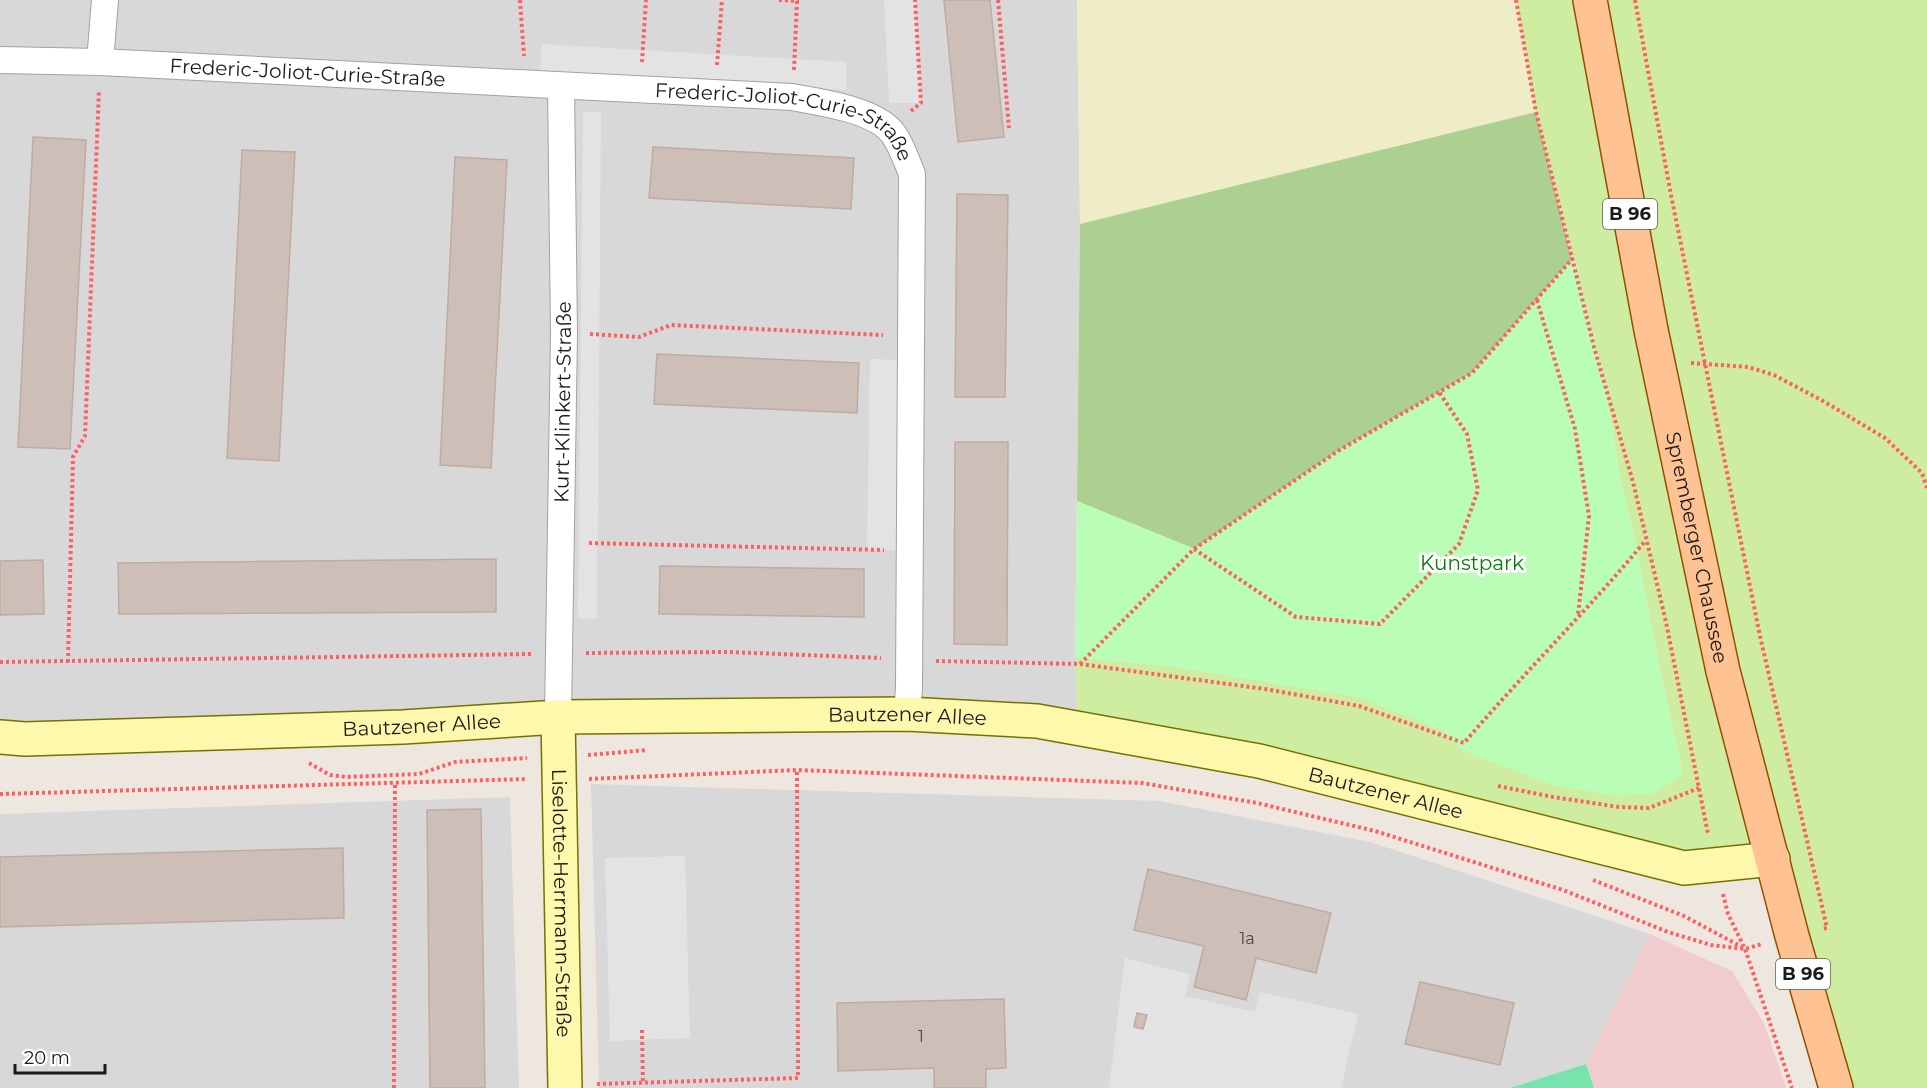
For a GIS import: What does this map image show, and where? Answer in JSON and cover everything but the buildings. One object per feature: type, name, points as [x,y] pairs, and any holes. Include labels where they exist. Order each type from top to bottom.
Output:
[{"type":"main road","name":"Spremberger Chaussee","points":[[1590,0],[1658,364],[1723,670],[1792,936],[1836,1088]]},
{"type":"street","points":[[100,62],[105,0]]},
{"type":"street","name":"Frederic-Joliot-Curie-Straße","points":[[0,60],[100,62],[792,97],[841,106],[866,115],[889,129],[912,174],[907,714]]},
{"type":"street","name":"Kurt-Klinkert-Straße","points":[[558,717],[564,333],[561,86]]},
{"type":"street","name":"Bautzener Allee","points":[[8,739],[403,727],[558,717],[907,714],[1037,721],[1259,761],[1684,868],[1773,859]]},
{"type":"street","name":"Liselotte-Herrmann-Straße","points":[[558,717],[576,1086]]},
{"type":"path","points":[[520,0],[525,84]]},
{"type":"path","points":[[640,90],[646,0]]},
{"type":"path","points":[[715,93],[722,0]]},
{"type":"path","points":[[779,0],[797,1],[792,97]]},
{"type":"path","points":[[889,129],[921,103],[915,0]]},
{"type":"path","points":[[998,0],[1009,128]]},
{"type":"path","points":[[1516,0],[1536,112],[1594,347],[1634,482],[1666,622],[1699,788]]},
{"type":"path","points":[[1635,0],[1671,195],[1760,636],[1827,928],[1792,936]]},
{"type":"path","points":[[68,662],[73,457],[85,436],[100,62]]},
{"type":"path","points":[[1080,664],[1194,549],[1338,451],[1472,373],[1573,258]]},
{"type":"path","points":[[1537,299],[1575,429],[1589,516],[1578,616]]},
{"type":"path","points":[[564,333],[639,337],[671,325],[911,337]]},
{"type":"path","points":[[1658,364],[1706,363],[1748,367],[1774,375],[1885,438],[1922,473],[1927,488]]},
{"type":"path","points":[[1194,549],[1296,616],[1380,624],[1460,544],[1478,490],[1467,434],[1439,392]]},
{"type":"path","points":[[0,662],[728,652],[909,660],[1080,664],[1265,689],[1359,706],[1464,742],[1578,616],[1600,595],[1646,540]]},
{"type":"path","points":[[562,542],[909,550]]},
{"type":"path","points":[[0,794],[530,779],[559,768],[613,754],[648,750]]},
{"type":"path","points":[[302,763],[310,763],[330,775],[347,777],[419,774],[455,762],[559,768],[797,770],[1142,783],[1257,803],[1375,831],[1563,890],[1668,932],[1711,945],[1745,949]]},
{"type":"path","points":[[576,1086],[798,1078],[797,770]]},
{"type":"path","points":[[394,1088],[395,783]]},
{"type":"path","points":[[1586,877],[1684,916],[1745,949],[1792,1088]]},
{"type":"path","points":[[642,1030],[643,1083]]},
{"type":"shaded area","points":[[0,0],[1077,0],[1080,224],[1075,657],[1078,726],[0,734]]},
{"type":"shaded area","points":[[884,0],[915,0],[921,103],[889,103]]},
{"type":"shaded area","points":[[1077,0],[1516,0],[1536,112],[1080,224]]},
{"type":"shaded area","points":[[542,44],[846,62],[846,90],[540,72]]},
{"type":"shaded area","points":[[583,112],[601,112],[597,619],[578,618]]},
{"type":"shaded area","points":[[870,359],[900,360],[897,550],[867,550]]},
{"type":"shaded area","points":[[591,784],[1160,801],[1370,842],[1650,934],[1586,1064],[1511,1088],[599,1088]]},
{"type":"shaded area","points":[[510,797],[519,1088],[0,1088],[0,814]]},
{"type":"shaded area","points":[[685,856],[690,1038],[610,1041],[605,858]]},
{"type":"shaded area","points":[[1650,934],[1732,971],[1764,1023],[1786,1088],[1594,1088],[1586,1064]]},
{"type":"shaded area","points":[[1125,958],[1190,974],[1185,996],[1255,1012],[1260,992],[1358,1014],[1341,1088],[1109,1088]]},
{"type":"green space","points":[[1516,0],[1587,0],[1768,858],[1716,862],[1078,726],[1075,657],[1175,667],[1359,697],[1443,730],[1464,751],[1683,775],[1622,487],[1605,384],[1536,112]]},
{"type":"green space","points":[[1595,0],[1927,0],[1927,1088],[1841,1088],[1795,938]]},
{"type":"green space","points":[[1536,112],[1572,259],[1472,373],[1338,451],[1194,549],[1077,501],[1080,224]]},
{"type":"green space","name":"Kunstpark","points":[[1573,259],[1605,384],[1622,487],[1683,775],[1653,793],[1616,796],[1553,785],[1464,751],[1443,730],[1359,697],[1175,667],[1075,657],[1077,501],[1195,549],[1338,451],[1472,373]]},
{"type":"green space","points":[[1586,1064],[1594,1088],[1510,1088]]}]
